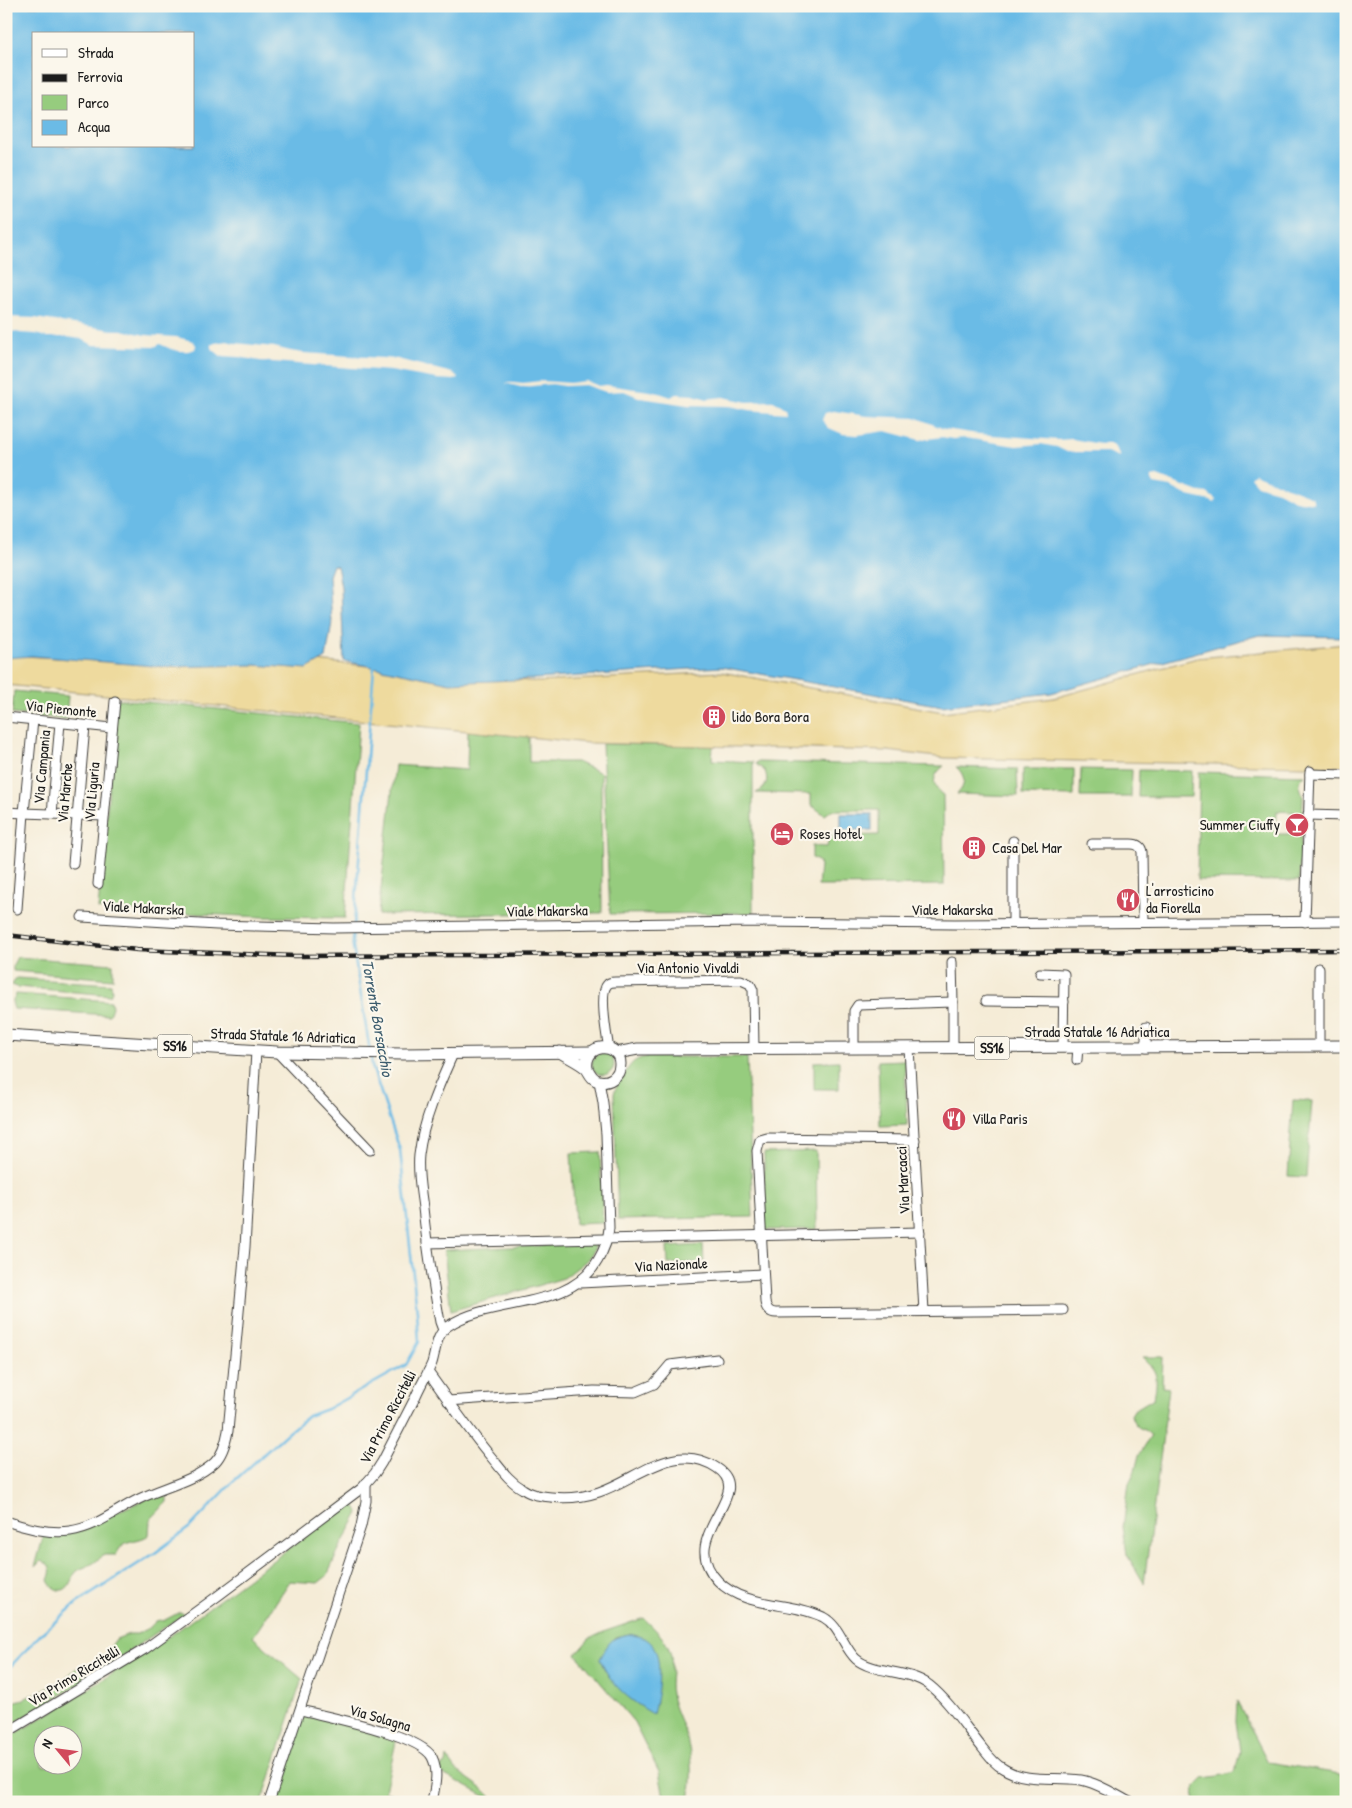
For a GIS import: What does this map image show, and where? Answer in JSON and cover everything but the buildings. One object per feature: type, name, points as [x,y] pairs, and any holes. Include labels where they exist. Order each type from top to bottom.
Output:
[{"type":"main road","name":"Strada Statale 16 Adriatica","points":[[6,1035],[256,1051],[344,1054],[607,1053],[638,1049],[754,1048],[1346,1046]]},
{"type":"main road","points":[[560,1052],[587,1069],[593,1078],[598,1081],[611,1079],[618,1072],[607,1053],[587,1060],[587,1069]]},
{"type":"street","name":"Via Liguria","points":[[98,884],[115,701]]},
{"type":"street","name":"Via Piemonte","points":[[6,717],[112,728]]},
{"type":"street","points":[[17,909],[33,720]]},
{"type":"street","name":"Via Campania","points":[[52,814],[60,723]]},
{"type":"street","name":"Via Marche","points":[[73,864],[85,726]]},
{"type":"street","points":[[1304,922],[1310,773],[1346,775]]},
{"type":"street","points":[[6,812],[104,816]]},
{"type":"street","points":[[1308,815],[1346,816]]},
{"type":"street","name":"Viale Makarska","points":[[1013,841],[1013,923]]},
{"type":"street","points":[[1092,844],[1131,844],[1140,847],[1142,852],[1143,922]]},
{"type":"street","name":"Viale Makarska","points":[[82,917],[222,926],[334,928],[752,922],[1346,921]]},
{"type":"street","points":[[952,962],[953,1048]]},
{"type":"street","points":[[1319,968],[1319,1046]]},
{"type":"street","points":[[1040,973],[1064,974],[1063,1047]]},
{"type":"street","name":"Via Antonio Vivaldi","points":[[607,1053],[604,989],[612,982],[744,981],[750,984],[753,990],[754,1048]]},
{"type":"street","points":[[986,1001],[1064,1002]]},
{"type":"street","points":[[854,1048],[854,1013],[858,1005],[953,1002]]},
{"type":"street","points":[[1146,1027],[1146,1048]]},
{"type":"street","points":[[1077,1060],[1078,1047]]},
{"type":"street","name":"Via Marcacci","points":[[909,1048],[924,1311]]},
{"type":"street","points":[[6,1521],[55,1532],[72,1531],[92,1526],[140,1499],[202,1471],[214,1463],[221,1453],[228,1431],[243,1276],[256,1051]]},
{"type":"street","points":[[277,1052],[370,1150]]},
{"type":"street","points":[[443,1330],[440,1322],[427,1243],[419,1179],[419,1155],[432,1110],[453,1054]]},
{"type":"street","points":[[603,1103],[611,1079]]},
{"type":"street","points":[[598,1081],[603,1103]]},
{"type":"street","name":"Via Nazionale","points":[[579,1283],[595,1265],[608,1238],[608,1178],[603,1103]]},
{"type":"street","points":[[915,1140],[766,1138],[760,1140],[757,1151],[765,1304],[768,1310],[774,1313],[1063,1310]]},
{"type":"street","name":"Via Nazionale","points":[[427,1243],[761,1234],[920,1232]]},
{"type":"street","name":"Via Nazionale","points":[[443,1330],[462,1319],[484,1311],[560,1292],[579,1283],[763,1274]]},
{"type":"street","name":"Via Primo Riccitelli","points":[[6,1733],[145,1649],[341,1505],[366,1483],[382,1462],[428,1372],[443,1330]]},
{"type":"street","points":[[448,1400],[594,1391],[635,1392],[654,1384],[670,1366],[717,1359]]},
{"type":"street","points":[[428,1372],[505,1474],[522,1489],[538,1495],[567,1498],[593,1494],[614,1486],[661,1462],[676,1458],[698,1459],[712,1465],[726,1476],[729,1483],[729,1491],[707,1534],[705,1554],[710,1571],[726,1588],[748,1598],[812,1613],[824,1618],[832,1624],[850,1652],[859,1661],[924,1682],[938,1693],[1002,1769],[1026,1777],[1086,1781],[1130,1802]]},
{"type":"street","points":[[269,1802],[301,1710],[362,1520],[366,1501],[366,1483]]},
{"type":"street","name":"Via Solagna","points":[[301,1710],[396,1735],[412,1740],[423,1747],[431,1755],[435,1766],[436,1781],[432,1802]]},
{"type":"green space","points":[[14,691],[68,696],[66,719],[12,714]]},
{"type":"green space","points":[[117,699],[359,723],[345,918],[263,917],[98,909]]},
{"type":"green space","points":[[468,731],[529,737],[529,762],[577,762],[601,773],[602,913],[378,915],[395,765],[467,770]]},
{"type":"green space","points":[[602,744],[713,746],[712,760],[753,762],[753,913],[610,914]]},
{"type":"green space","points":[[757,762],[944,766],[937,773],[934,780],[936,788],[943,795],[944,885],[818,886],[820,866],[818,861],[812,858],[812,846],[827,847],[829,836],[879,835],[879,810],[832,810],[825,815],[811,805],[811,794],[756,793],[764,787],[767,778],[765,771],[756,764]]},
{"type":"green space","points":[[956,767],[1017,769],[1018,796],[957,794],[962,788],[964,781],[962,773]]},
{"type":"green space","points":[[1023,769],[1074,769],[1074,796],[1023,795]]},
{"type":"green space","points":[[1081,769],[1132,770],[1131,797],[1080,797]]},
{"type":"green space","points":[[1139,770],[1192,771],[1191,797],[1138,797]]},
{"type":"green space","points":[[1199,772],[1305,775],[1300,781],[1303,798],[1299,881],[1197,880]],"holes":[[[1277,811],[1294,812],[1292,834],[1276,834]]]},
{"type":"green space","points":[[17,957],[113,964],[113,979],[13,971],[13,965]]},
{"type":"green space","points":[[16,978],[111,984],[112,991],[110,995],[17,987],[12,985]]},
{"type":"green space","points":[[16,994],[111,1001],[112,1007],[109,1015],[14,1009],[12,1002]]},
{"type":"green space","points":[[599,1053],[607,1053],[614,1060],[614,1068],[607,1075],[599,1075],[592,1068],[592,1060]]},
{"type":"green space","points":[[646,1057],[747,1057],[753,1217],[618,1220],[614,1094],[618,1084],[631,1065],[637,1060]]},
{"type":"green space","points":[[905,1060],[907,1125],[880,1126],[878,1061]]},
{"type":"green space","points":[[839,1061],[839,1089],[814,1089],[814,1062]]},
{"type":"green space","points":[[1293,1100],[1312,1101],[1306,1177],[1288,1176]]},
{"type":"green space","points":[[816,1151],[817,1229],[765,1230],[764,1153]]},
{"type":"green space","points":[[600,1152],[603,1223],[575,1224],[571,1153]]},
{"type":"green space","points":[[596,1243],[593,1252],[586,1261],[564,1278],[451,1311],[444,1250]]},
{"type":"green space","points":[[703,1245],[704,1262],[668,1264],[667,1247]]},
{"type":"green space","points":[[1142,1357],[1163,1357],[1162,1387],[1169,1388],[1144,1583],[1127,1555],[1123,1527],[1129,1483],[1135,1471],[1139,1455],[1151,1436],[1135,1424],[1131,1415],[1134,1410],[1154,1398],[1156,1375]]},
{"type":"green space","points":[[163,1492],[167,1502],[150,1520],[149,1535],[123,1545],[116,1555],[104,1555],[77,1571],[64,1590],[57,1590],[48,1580],[50,1568],[47,1564],[41,1561],[35,1567],[44,1534],[65,1534]]},
{"type":"green space","points":[[352,1502],[359,1513],[340,1547],[327,1576],[318,1583],[290,1581],[253,1637],[302,1679],[262,1802],[6,1802],[6,1739],[67,1703],[177,1631]]},
{"type":"green space","points":[[180,1612],[184,1614],[94,1675],[6,1728],[6,1704],[24,1699],[63,1680],[77,1668],[89,1665],[105,1655],[116,1639],[129,1634],[137,1634],[150,1627],[156,1621],[163,1621]]},
{"type":"green space","points":[[644,1618],[666,1642],[671,1657],[670,1689],[672,1699],[688,1741],[691,1759],[689,1802],[665,1802],[659,1772],[634,1722],[576,1654],[589,1639]],"holes":[[[629,1634],[640,1637],[640,1706],[616,1685],[600,1659],[616,1637]]]},
{"type":"green space","points":[[1237,1702],[1268,1762],[1346,1775],[1346,1802],[1194,1802],[1195,1787],[1204,1778],[1235,1772],[1240,1751],[1236,1721]]},
{"type":"green space","points":[[302,1712],[397,1737],[385,1791],[424,1802],[272,1802]]},
{"type":"green space","points":[[447,1757],[456,1770],[483,1789],[496,1802],[441,1773],[441,1767],[446,1764]]},
{"type":"sand","points":[[1346,644],[1346,767],[945,758],[888,751],[588,743],[6,685],[6,655],[57,658],[177,648],[538,682],[721,672],[943,712],[1054,698],[1197,658]]},
{"type":"water","points":[[6,6],[1346,6],[1346,637],[1259,635],[1051,693],[942,706],[721,667],[450,683],[344,661],[341,587],[337,566],[333,565],[329,576],[332,623],[326,658],[307,669],[254,665],[166,667],[32,656],[6,658]]},
{"type":"water","points":[[841,814],[872,814],[872,830],[841,830]]},
{"type":"water","points":[[629,1634],[647,1639],[655,1649],[658,1657],[659,1677],[653,1714],[621,1691],[609,1677],[600,1659],[614,1639]]},
{"type":"pier","points":[[6,317],[35,318],[145,335],[176,337],[193,341],[196,345],[195,349],[179,351],[160,344],[154,347],[93,345],[82,339],[46,337],[6,330]]},
{"type":"pier","points":[[227,341],[303,353],[397,359],[452,373],[458,377],[455,380],[437,379],[391,371],[260,361],[221,356],[211,348],[211,345],[215,343]]},
{"type":"pier","points":[[541,381],[570,383],[586,381],[599,386],[606,385],[656,392],[671,397],[676,394],[693,395],[707,399],[723,397],[747,402],[773,401],[785,407],[786,413],[730,406],[688,405],[641,398],[624,391],[606,392],[586,385],[565,386],[552,384],[521,387],[505,383]]},
{"type":"pier","points":[[834,411],[866,416],[917,418],[944,429],[978,434],[1058,440],[1072,439],[1100,444],[1108,443],[1114,446],[1120,457],[1107,452],[1067,452],[1057,447],[1041,444],[1016,446],[966,438],[953,439],[942,437],[920,440],[886,431],[857,435],[843,434],[829,428],[822,420],[825,413]]},
{"type":"pier","points":[[1254,474],[1312,497],[1314,503],[1295,500],[1278,491],[1257,485],[1250,477]]},
{"type":"pier","points":[[1157,476],[1199,492],[1207,493],[1216,500],[1215,503],[1188,496],[1171,487],[1154,484],[1152,477]]},
{"type":"waterway","name":"Torrente Borsacchio","points":[[354,925],[374,667]]},
{"type":"waterway","name":"Torrente Borsacchio","points":[[353,930],[352,941],[370,1051]]},
{"type":"waterway","points":[[6,1671],[42,1633],[77,1603],[155,1553],[190,1527],[235,1480],[308,1416],[327,1409],[406,1365],[419,1342],[400,1150],[372,1066],[371,1056]]},
{"type":"railway","points":[[6,935],[137,950],[295,956],[1346,950]]},
{"type":"place","name":"lido Bora Bora","points":[[714,717]]},
{"type":"place","name":"Summer Ciuffy","points":[[1297,825]]},
{"type":"place","name":"Roses Hotel","points":[[782,834]]},
{"type":"place","name":"Casa Del Mar","points":[[974,848]]},
{"type":"place","name":"L'arrosticino da Fiorella","points":[[1128,900]]},
{"type":"place","name":"Villa Paris","points":[[954,1119]]}]
